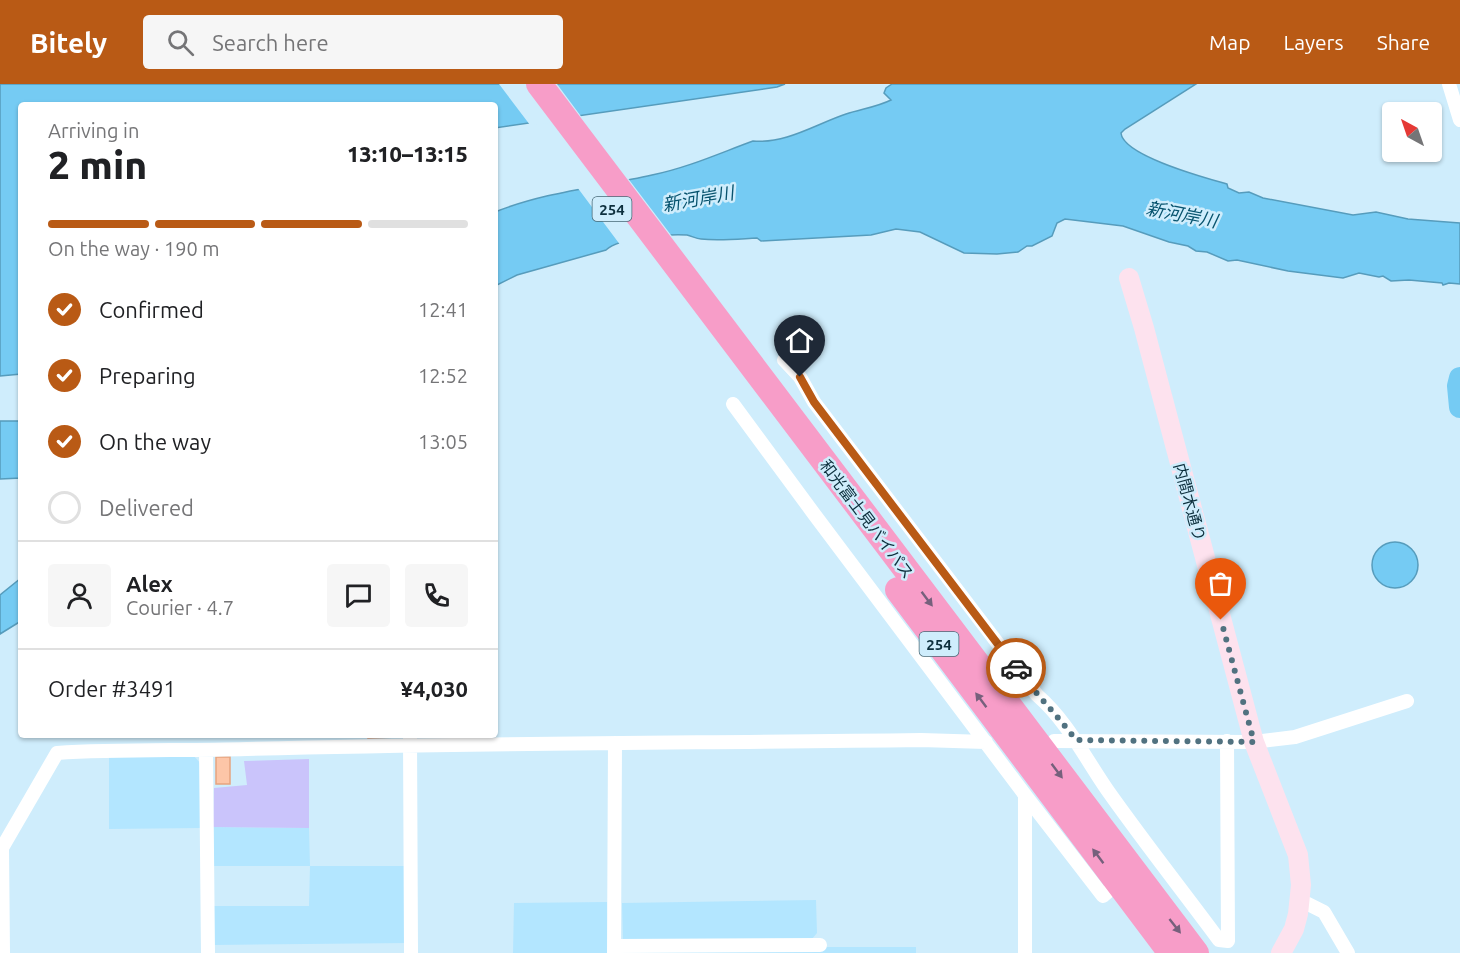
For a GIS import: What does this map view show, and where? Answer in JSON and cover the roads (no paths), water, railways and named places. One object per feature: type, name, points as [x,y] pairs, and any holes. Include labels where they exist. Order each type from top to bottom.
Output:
[{"type":"highway","name":"和光富士見バイパス","points":[[518,84],[717,334],[1196,953]]},
{"type":"highway","name":"和光富士見バイパス","points":[[539,84],[717,334],[1171,953]]},
{"type":"street","points":[[1449,84],[1460,120]]},
{"type":"street","name":"内間木通り","points":[[1130,284],[1148,339],[1254,742],[1298,855],[1301,870],[1300,900],[1294,929],[1281,953]]},
{"type":"street","points":[[784,360],[800,377],[814,402],[1037,695],[1050,706],[1076,740],[1088,763],[1110,794],[1219,940],[1228,941],[1227,741]]},
{"type":"street","points":[[733,404],[813,514],[1103,896],[1118,883]]},
{"type":"street","points":[[1054,741],[1254,742],[1295,736],[1407,701]]},
{"type":"street","points":[[3,953],[2,849],[57,753],[109,749],[206,750],[410,740],[615,743],[921,740],[986,742]]},
{"type":"street","points":[[410,740],[411,953]]},
{"type":"street","points":[[615,743],[614,949],[820,945]]},
{"type":"street","points":[[206,750],[208,953]]},
{"type":"street","points":[[1025,795],[1025,953]]},
{"type":"street","points":[[1300,900],[1324,912],[1348,953]]},
{"type":"water","points":[[0,84],[785,84],[498,128],[498,102],[18,102],[18,374],[0,376]]},
{"type":"water","name":"新河岸川","points":[[892,84],[1196,84],[1125,129],[1121,133],[1125,142],[1150,158],[1227,184],[1228,188],[1239,193],[1249,192],[1263,198],[1353,215],[1376,212],[1408,219],[1460,223],[1460,284],[1391,281],[1383,276],[1359,273],[1343,278],[1288,271],[1237,260],[1228,261],[1207,252],[1196,251],[1188,246],[1123,226],[1065,219],[1057,223],[1052,236],[1018,252],[997,254],[964,253],[920,232],[896,229],[871,235],[761,241],[757,238],[708,240],[687,235],[645,237],[517,275],[498,284],[498,211],[533,199],[665,172],[753,141],[789,136],[891,100],[884,93],[886,88]]},
{"type":"water","points":[[0,421],[18,421],[18,478],[0,479]]},
{"type":"water","points":[[1395,542],[1411,549],[1418,565],[1411,581],[1395,588],[1379,581],[1372,565],[1379,549]]},
{"type":"water","points":[[18,580],[18,623],[0,634],[0,595]]},
{"type":"waterway","points":[[1460,378],[1458,386],[1460,407]]}]
